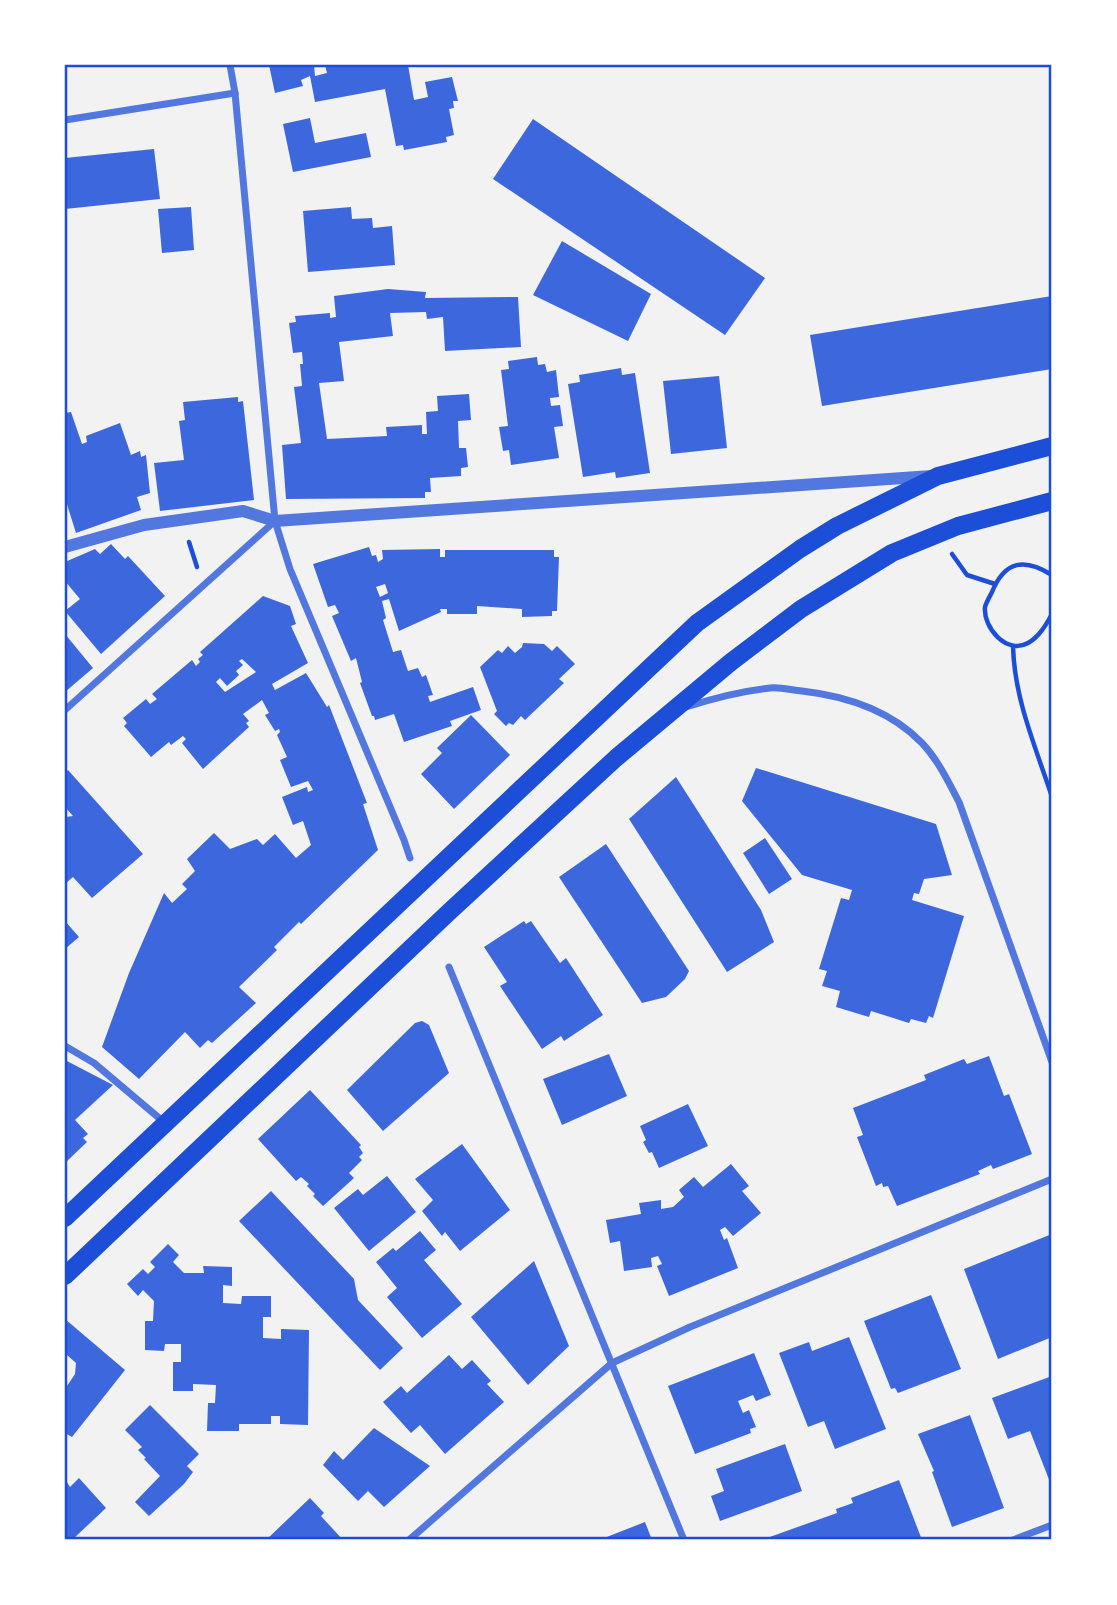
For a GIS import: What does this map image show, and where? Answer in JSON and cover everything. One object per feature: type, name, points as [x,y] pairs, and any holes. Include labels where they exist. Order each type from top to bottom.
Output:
[{"type":"main road","points":[[65,1218],[697,623],[800,549],[837,526],[938,476],[1052,446]]},
{"type":"main road","points":[[65,1276],[434,925],[669,712],[801,608],[892,553],[958,526],[1052,501]]},
{"type":"street","points":[[230,65],[235,93],[275,522],[290,569],[410,858]]},
{"type":"street","points":[[65,120],[235,93]]},
{"type":"street","points":[[65,547],[144,525],[243,511],[275,522],[938,476]]},
{"type":"street","points":[[65,710],[275,522]]},
{"type":"street","points":[[669,712],[725,695],[773,688],[818,693],[850,700],[880,712],[922,744],[941,767],[959,802],[1052,1062]]},
{"type":"street","points":[[449,967],[684,1540]]},
{"type":"street","points":[[65,1046],[94,1063],[166,1123]]},
{"type":"street","points":[[409,1540],[612,1363],[690,1327],[1052,1179]]},
{"type":"street","points":[[1013,1540],[1052,1525]]},
{"type":"path","points":[[181,520],[204,588]]},
{"type":"path","points":[[940,533],[957,564],[967,575],[995,584]]},
{"type":"path","points":[[1052,575],[1038,566],[1018,564],[1000,574],[985,607],[989,625],[996,636],[1013,646],[1027,644],[1041,632],[1052,614]]},
{"type":"path","points":[[1013,646],[1014,669],[1021,701],[1052,797]]},
{"type":"building","points":[[269,65],[314,65],[315,76],[327,73],[325,65],[408,65],[414,100],[428,97],[425,82],[452,77],[458,101],[453,101],[454,108],[449,109],[454,135],[446,137],[447,142],[404,150],[403,145],[396,146],[385,89],[315,102],[310,76],[301,80],[303,86],[275,93]]},
{"type":"building","points":[[310,118],[315,143],[366,133],[371,157],[293,172],[283,124]]},
{"type":"building","points":[[533,119],[765,278],[725,335],[493,179]]},
{"type":"building","points":[[154,149],[160,199],[65,209],[65,158]]},
{"type":"building","points":[[191,207],[194,250],[162,253],[158,209]]},
{"type":"building","points":[[351,207],[352,219],[372,218],[373,228],[392,226],[395,265],[308,272],[303,211]]},
{"type":"building","points":[[562,241],[651,294],[628,341],[533,295]]},
{"type":"building","points":[[388,289],[426,292],[425,298],[518,297],[521,347],[445,351],[443,317],[427,319],[426,312],[390,313],[393,336],[339,342],[344,381],[319,383],[327,439],[387,436],[386,427],[422,425],[422,434],[427,434],[426,412],[438,411],[437,396],[469,394],[471,420],[458,421],[459,448],[466,448],[468,467],[461,468],[461,476],[430,478],[431,492],[425,492],[425,498],[286,499],[282,445],[301,443],[294,387],[302,386],[300,364],[303,364],[302,352],[293,353],[289,323],[296,322],[295,316],[330,313],[330,318],[336,317],[334,296]]},
{"type":"building","points":[[1052,296],[1052,369],[822,406],[810,335]]},
{"type":"building","points":[[537,357],[538,365],[545,364],[547,372],[556,370],[559,397],[550,398],[551,406],[560,405],[563,426],[554,427],[559,458],[511,465],[509,450],[503,451],[499,427],[508,426],[501,370],[509,369],[508,361]]},
{"type":"building","points":[[621,368],[622,375],[635,373],[650,473],[616,478],[615,472],[583,477],[568,384],[580,382],[579,375]]},
{"type":"building","points":[[719,376],[727,448],[671,454],[663,381]]},
{"type":"building","points":[[238,397],[238,402],[243,401],[254,500],[160,511],[154,463],[184,460],[179,421],[185,420],[183,402]]},
{"type":"building","points":[[71,412],[82,444],[87,442],[86,436],[120,423],[131,455],[140,451],[141,457],[146,455],[150,493],[137,497],[141,510],[76,533],[65,498],[65,413]]},
{"type":"building","points":[[111,544],[125,559],[128,556],[165,596],[101,654],[65,611],[80,599],[65,581],[65,562],[95,549],[100,554]]},
{"type":"building","points":[[369,547],[378,562],[383,559],[382,550],[440,549],[440,557],[445,557],[445,550],[554,550],[554,557],[559,557],[557,611],[552,611],[552,616],[522,617],[522,609],[477,606],[477,614],[447,614],[447,609],[440,609],[441,612],[399,631],[389,599],[382,601],[386,618],[383,620],[393,652],[401,650],[408,671],[418,668],[422,677],[426,675],[433,695],[428,696],[430,702],[473,687],[481,710],[450,721],[452,726],[404,742],[394,714],[375,720],[372,716],[360,683],[362,682],[356,658],[351,661],[332,616],[339,613],[335,605],[328,607],[313,564]],"holes":[[[385,584],[388,593],[380,597],[376,587]]]},
{"type":"building","points":[[263,596],[290,606],[296,624],[291,626],[308,663],[272,684],[275,690],[306,673],[327,707],[329,705],[367,803],[363,804],[378,850],[301,924],[299,922],[274,947],[277,950],[239,987],[256,1003],[212,1043],[208,1040],[200,1048],[185,1032],[139,1079],[102,1047],[129,973],[164,893],[172,903],[187,889],[182,884],[195,871],[187,859],[214,833],[230,849],[257,839],[263,845],[275,834],[296,858],[311,845],[303,821],[293,825],[282,797],[307,787],[308,792],[313,790],[308,781],[291,787],[280,760],[287,757],[277,735],[279,729],[275,731],[265,715],[269,713],[262,700],[243,714],[249,721],[246,723],[249,727],[203,769],[182,743],[186,739],[183,736],[171,745],[169,742],[151,757],[124,726],[127,723],[123,718],[146,699],[150,704],[157,699],[152,694],[192,660],[196,666],[203,655],[200,652]],"holes":[[[242,659],[256,672],[225,692],[216,682],[220,678],[227,686],[239,675],[236,671],[243,665],[239,661]]]},
{"type":"building","points":[[65,634],[93,668],[65,692]]},
{"type":"building","points":[[523,643],[544,644],[552,651],[557,646],[575,664],[559,679],[564,683],[525,720],[521,716],[513,725],[509,723],[506,726],[494,714],[497,711],[480,667],[498,650],[502,653],[508,646],[515,653]]},
{"type":"building","points":[[471,715],[510,755],[454,809],[421,774],[442,753],[437,748]]},
{"type":"building","points":[[756,768],[936,824],[952,875],[924,879],[919,894],[914,893],[912,900],[964,916],[933,1018],[929,1016],[926,1023],[911,1019],[909,1023],[871,1011],[869,1017],[836,1007],[840,991],[822,986],[827,971],[819,969],[841,898],[849,900],[852,890],[802,875],[742,801]]},
{"type":"building","points":[[68,770],[143,854],[92,898],[73,877],[65,884],[65,821],[66,817],[73,816],[65,807],[65,773]]},
{"type":"building","points":[[676,777],[761,910],[774,942],[727,972],[629,819]]},
{"type":"building","points":[[765,838],[792,879],[769,894],[743,853]]},
{"type":"building","points":[[606,844],[689,971],[685,979],[666,997],[642,1003],[559,877]]},
{"type":"building","points":[[65,921],[79,937],[65,949]]},
{"type":"building","points":[[524,921],[526,924],[531,921],[560,963],[566,958],[603,1015],[564,1041],[561,1036],[542,1049],[500,986],[507,982],[484,947]]},
{"type":"building","points":[[422,1021],[429,1025],[449,1073],[383,1131],[347,1090],[415,1023]]},
{"type":"building","points":[[609,1054],[627,1096],[562,1125],[543,1079]]},
{"type":"building","points":[[989,1056],[1004,1096],[1009,1094],[1032,1154],[993,1169],[991,1165],[978,1171],[980,1174],[897,1206],[888,1186],[883,1187],[882,1183],[876,1186],[857,1137],[863,1135],[853,1108],[926,1080],[924,1075],[964,1059],[967,1064]]},
{"type":"building","points":[[65,1060],[113,1085],[75,1120],[88,1134],[83,1138],[87,1142],[65,1163]]},
{"type":"building","points":[[310,1090],[361,1145],[359,1147],[363,1153],[359,1157],[362,1160],[349,1173],[354,1178],[323,1206],[313,1196],[315,1194],[307,1186],[309,1184],[301,1177],[296,1181],[258,1139]]},
{"type":"building","points":[[688,1104],[708,1146],[659,1168],[652,1152],[649,1153],[643,1142],[646,1140],[640,1126]]},
{"type":"building","points":[[462,1144],[510,1210],[460,1251],[445,1232],[442,1236],[422,1211],[433,1200],[415,1179]]},
{"type":"building","points":[[731,1164],[749,1186],[742,1191],[761,1213],[733,1236],[725,1227],[720,1230],[724,1240],[727,1238],[738,1268],[669,1296],[657,1266],[662,1264],[658,1256],[651,1258],[652,1267],[624,1271],[620,1241],[610,1243],[606,1220],[641,1214],[639,1203],[661,1200],[661,1209],[673,1207],[684,1197],[679,1190],[694,1177],[703,1187]]},
{"type":"building","points":[[387,1176],[416,1212],[369,1251],[334,1208],[358,1189],[363,1195]]},
{"type":"building","points":[[271,1191],[354,1279],[358,1300],[403,1348],[380,1370],[239,1221]]},
{"type":"building","points":[[420,1231],[436,1250],[424,1260],[462,1304],[422,1338],[387,1297],[397,1288],[376,1262],[393,1248],[396,1251]]},
{"type":"building","points":[[1052,1234],[1052,1337],[998,1359],[964,1269]]},
{"type":"building","points":[[168,1244],[179,1255],[173,1262],[184,1273],[204,1273],[203,1266],[232,1267],[232,1286],[223,1285],[223,1303],[241,1304],[242,1296],[271,1296],[271,1317],[263,1317],[263,1338],[281,1339],[281,1329],[309,1330],[308,1425],[280,1424],[280,1416],[271,1416],[271,1424],[239,1424],[239,1431],[207,1431],[208,1403],[215,1403],[216,1385],[193,1384],[193,1391],[173,1391],[173,1362],[181,1362],[181,1344],[165,1344],[164,1351],[145,1350],[145,1321],[153,1321],[154,1301],[143,1290],[138,1296],[127,1284],[143,1269],[148,1274],[155,1267],[150,1262]]},
{"type":"building","points":[[534,1261],[569,1346],[528,1385],[471,1317]]},
{"type":"building","points":[[931,1295],[961,1369],[898,1393],[895,1388],[891,1389],[864,1321]]},
{"type":"building","points":[[65,1319],[125,1370],[72,1437],[65,1433],[65,1389],[75,1374],[76,1363],[67,1355],[65,1358]]},
{"type":"building","points":[[849,1337],[886,1429],[835,1449],[824,1421],[808,1427],[779,1353],[809,1342],[812,1351]]},
{"type":"building","points":[[754,1353],[771,1395],[756,1401],[753,1395],[738,1401],[743,1413],[749,1410],[756,1427],[750,1429],[751,1433],[695,1454],[668,1386]]},
{"type":"building","points":[[449,1355],[462,1369],[472,1360],[491,1381],[487,1384],[504,1402],[445,1454],[420,1425],[411,1433],[383,1402],[401,1386],[407,1393]]},
{"type":"building","points":[[1052,1376],[1050,1482],[1030,1431],[1008,1439],[992,1398]]},
{"type":"building","points":[[150,1405],[199,1454],[187,1466],[193,1472],[184,1484],[149,1516],[135,1502],[160,1476],[138,1450],[142,1447],[125,1430]]},
{"type":"building","points":[[970,1415],[1004,1508],[952,1527],[932,1472],[934,1471],[918,1434]]},
{"type":"building","points":[[374,1428],[430,1466],[384,1507],[368,1491],[358,1501],[323,1465],[334,1451],[343,1460]]},
{"type":"building","points":[[785,1444],[802,1491],[720,1521],[711,1496],[724,1491],[716,1469]]},
{"type":"building","points":[[79,1478],[106,1508],[72,1540],[65,1540],[65,1479],[70,1487]]},
{"type":"building","points":[[899,1480],[922,1540],[761,1540],[837,1513],[836,1509],[853,1503],[851,1498]]},
{"type":"building","points":[[310,1498],[324,1513],[321,1516],[343,1540],[266,1540]]},
{"type":"building","points":[[645,1522],[652,1540],[599,1540]]}]
